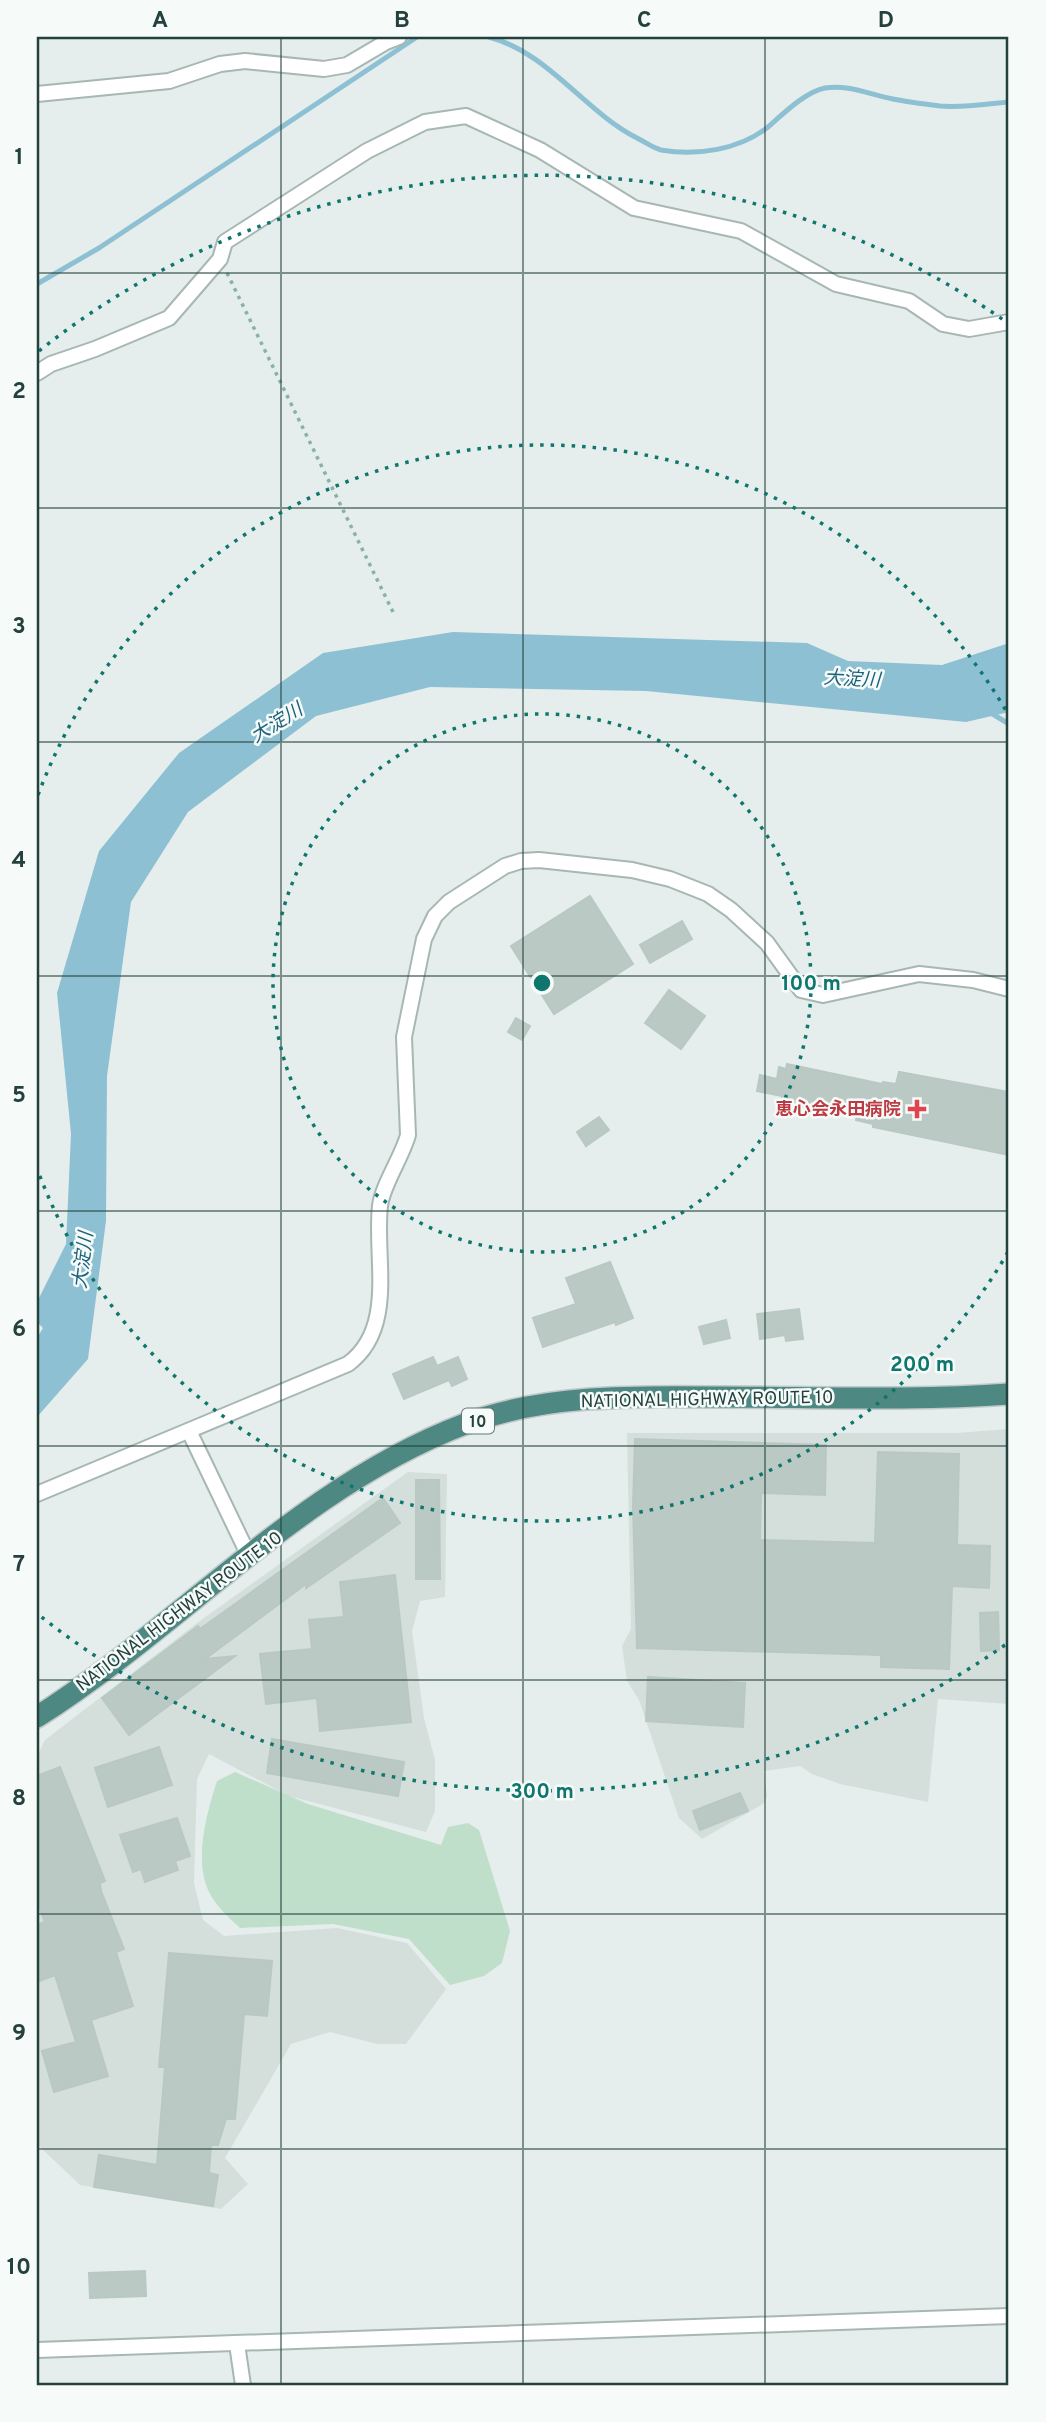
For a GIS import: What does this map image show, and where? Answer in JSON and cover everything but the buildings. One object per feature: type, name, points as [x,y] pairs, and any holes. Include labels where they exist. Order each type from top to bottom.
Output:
[{"type":"highway","name":"NATIONAL HIGHWAY ROUTE 10","points":[[37,1717],[152,1634],[249,1556],[345,1485],[399,1454],[466,1424],[535,1406],[586,1399],[651,1396],[947,1398],[1009,1394]]},
{"type":"street","points":[[37,94],[169,81],[219,64],[245,61],[324,69],[347,65],[399,37]]},
{"type":"street","points":[[37,373],[51,364],[169,318],[220,259],[225,242],[367,151],[425,122],[466,116],[540,150],[634,208],[741,231],[836,284],[909,301],[943,324],[969,329],[1009,322]]},
{"type":"street","points":[[37,1494],[348,1364],[359,1356],[368,1341],[377,1311],[380,1288],[380,1203],[408,1135],[404,1037],[424,939],[435,916],[449,902],[505,866],[521,861],[539,860],[632,870],[670,879],[708,894],[731,909],[767,943],[801,990],[823,995],[919,974],[973,980],[1009,989]]},
{"type":"street","points":[[189,1432],[249,1556]]},
{"type":"street","points":[[37,2350],[1009,2316]]},
{"type":"street","points":[[237,2344],[243,2385]]},
{"type":"path","points":[[220,259],[393,612]]},
{"type":"shaded area","points":[[1009,1429],[1009,1704],[938,1699],[928,1802],[840,1784],[812,1774],[800,1766],[764,1771],[767,1797],[763,1804],[702,1839],[679,1818],[639,1700],[627,1681],[622,1646],[631,1629],[627,1433],[956,1433]]},
{"type":"shaded area","points":[[408,1472],[447,1474],[445,1597],[420,1601],[412,1631],[424,1718],[435,1760],[435,1811],[426,1832],[289,1796],[209,1754],[197,1779],[194,1883],[203,1920],[224,1936],[337,1928],[407,1943],[446,1989],[406,2044],[377,2044],[330,2032],[291,2044],[225,2158],[248,2184],[221,2209],[80,2185],[37,2144],[37,1756],[45,1740],[197,1623]]},
{"type":"green space","points":[[235,1772],[308,1804],[441,1845],[448,1827],[468,1823],[479,1830],[510,1931],[502,1963],[484,1976],[450,1985],[409,1939],[333,1924],[240,1928],[222,1910],[208,1890],[202,1864],[206,1821],[217,1781]]},
{"type":"water","name":"大淀川","points":[[453,632],[807,643],[848,661],[942,665],[1009,643],[1009,712],[966,722],[646,691],[430,687],[316,716],[188,812],[131,902],[107,1076],[106,1221],[88,1359],[37,1417],[37,1338],[43,1328],[37,1322],[37,1302],[66,1244],[71,1134],[57,993],[99,851],[179,753],[323,653]]},
{"type":"waterway","points":[[37,284],[99,248],[417,37]]},
{"type":"waterway","points":[[489,37],[530,56],[618,127],[649,145],[675,152],[717,149],[744,141],[757,135],[802,99],[825,88],[850,89],[940,106],[1009,102]]},
{"type":"waterway","points":[[991,713],[1009,724]]},
{"type":"place","name":"恵心会永田病院","points":[[917,1109]]}]
